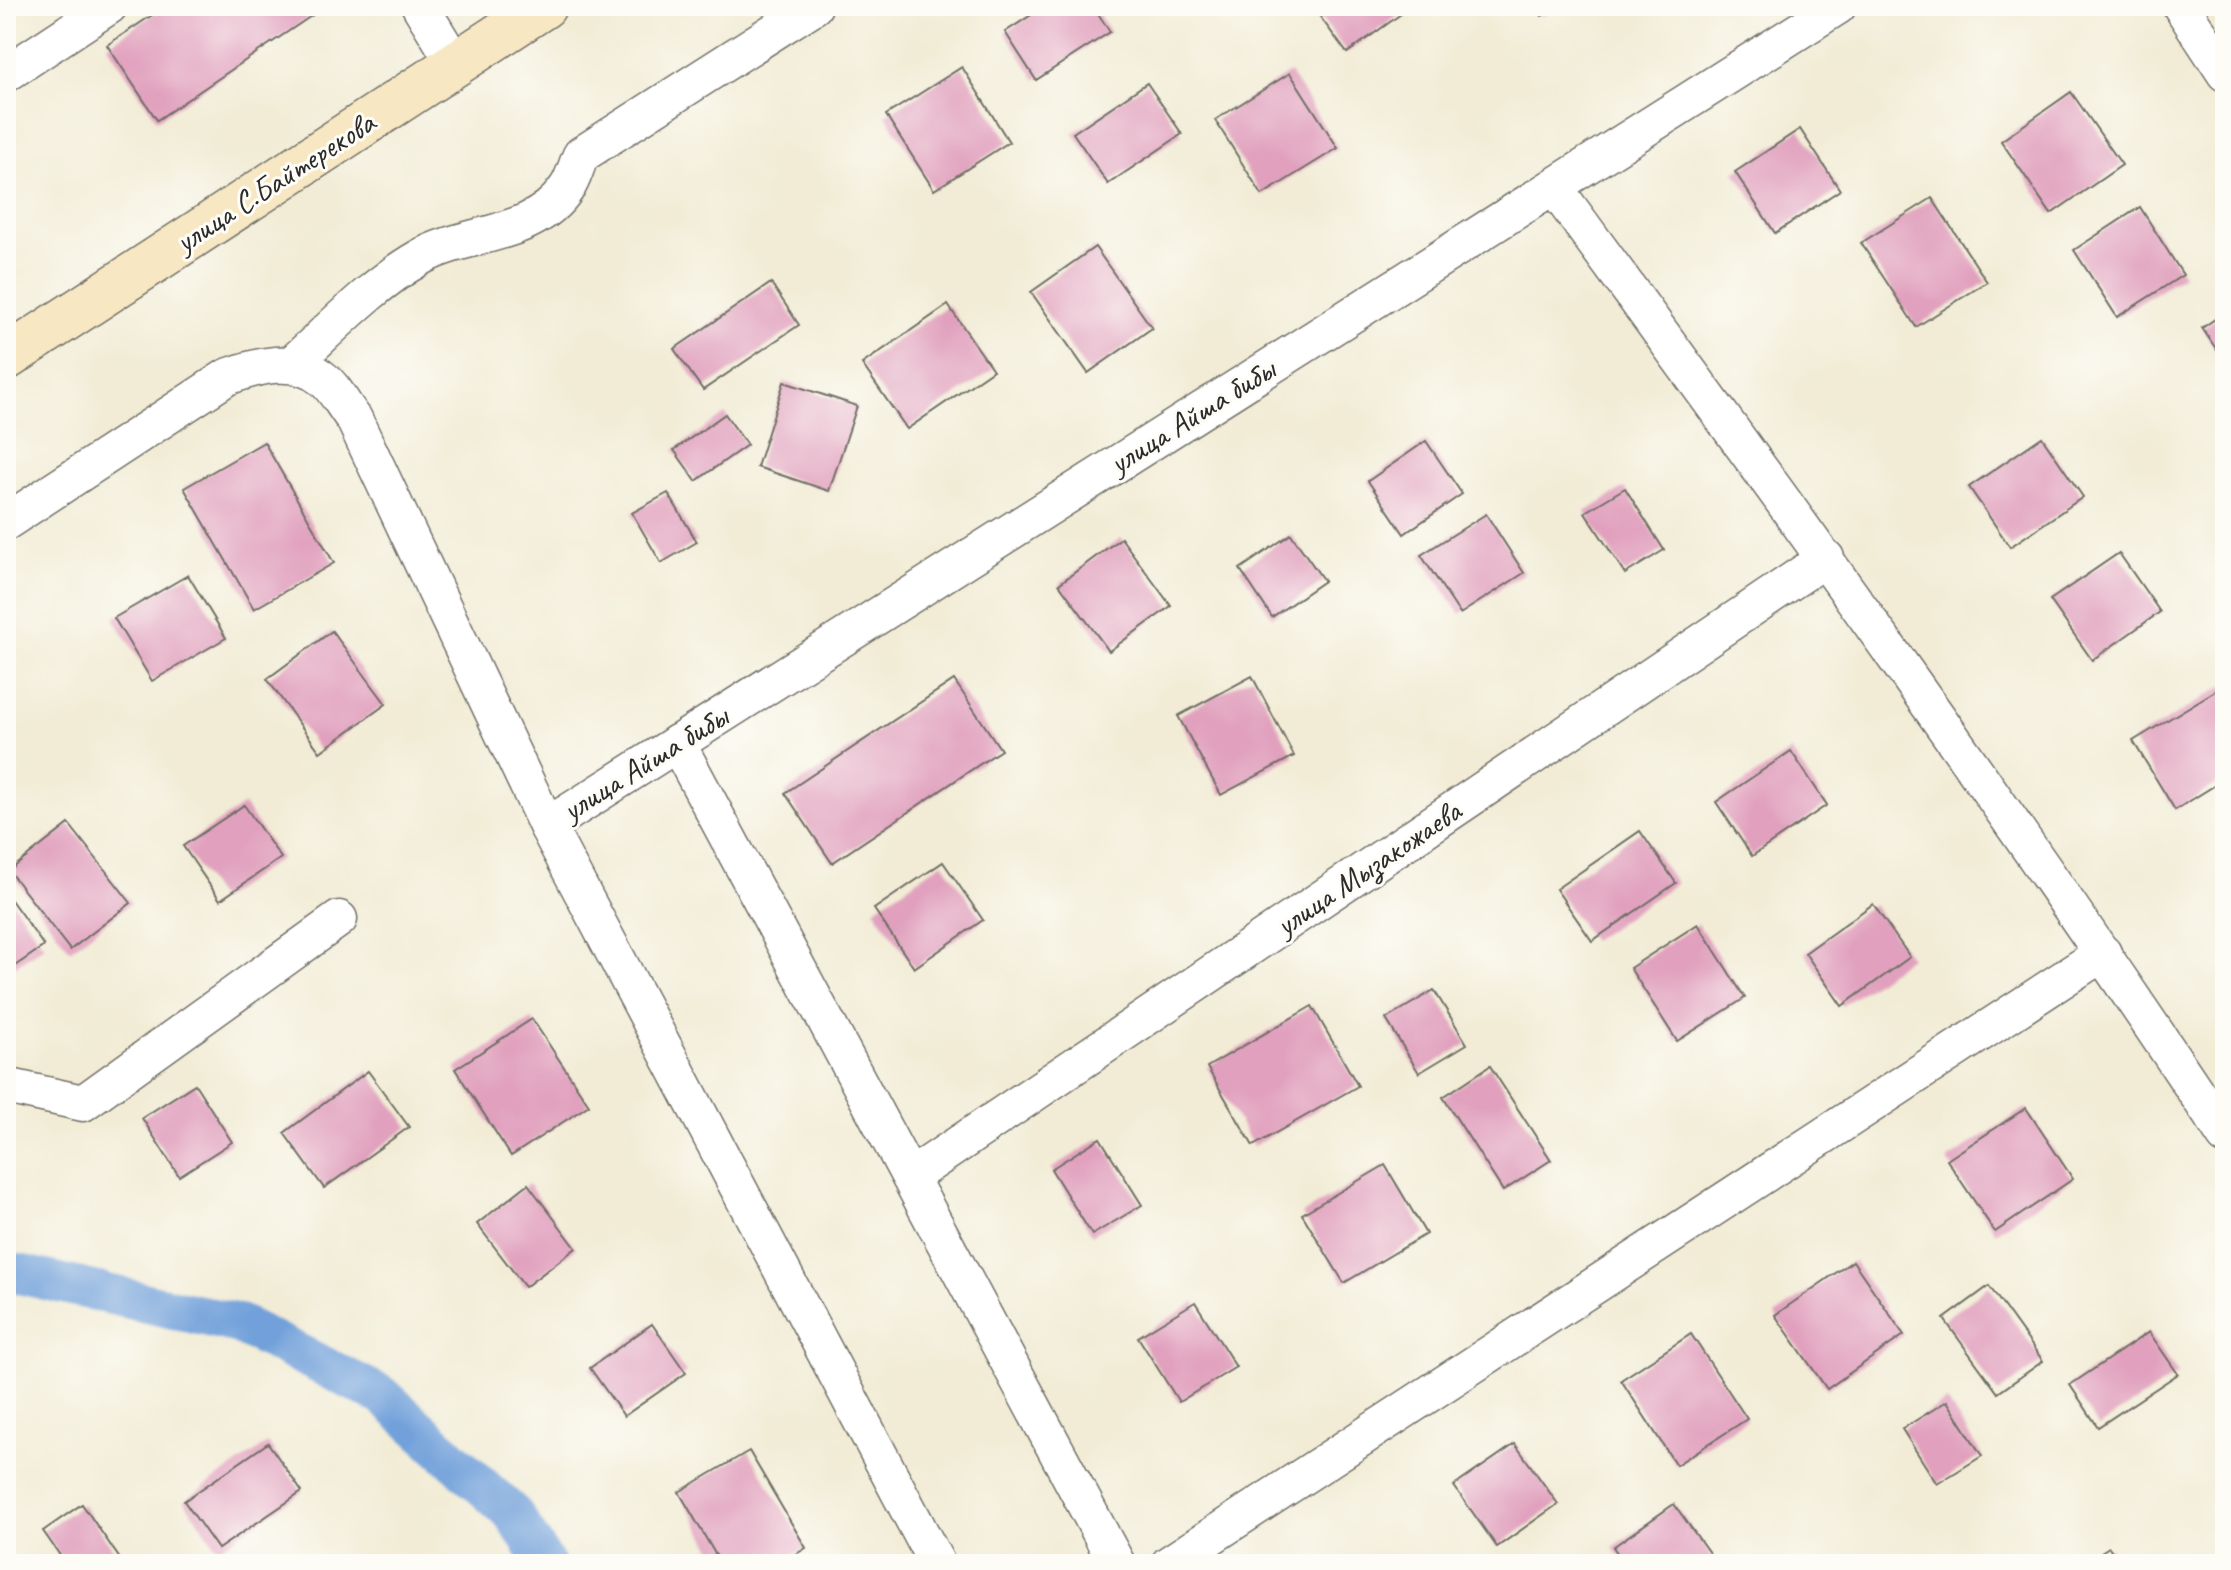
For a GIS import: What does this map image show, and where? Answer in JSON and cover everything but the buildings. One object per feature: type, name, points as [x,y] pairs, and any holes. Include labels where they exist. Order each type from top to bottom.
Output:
[{"type":"main road","name":"улица С.Байтерекова","points":[[6,358],[544,6]]},
{"type":"street","points":[[6,74],[109,6]]},
{"type":"street","points":[[420,6],[456,65]]},
{"type":"street","points":[[292,364],[363,300],[416,259],[440,247],[515,228],[550,208],[567,188],[581,155],[814,6]]},
{"type":"street","name":"улица Айша бибы","points":[[547,826],[1838,6]]},
{"type":"street","points":[[2181,6],[2225,73]]},
{"type":"street","points":[[1554,187],[1826,558],[2103,953],[2225,1136]]},
{"type":"street","points":[[6,522],[227,377],[257,366],[292,364],[323,378],[354,419],[547,826],[937,1564]]},
{"type":"street","name":"улица Мызакожаева","points":[[910,1177],[1826,558]]},
{"type":"street","points":[[677,743],[1117,1564]]},
{"type":"street","points":[[6,1086],[83,1103],[339,919]]},
{"type":"street","points":[[1169,1564],[2103,953]]},
{"type":"waterway","points":[[6,1271],[239,1324],[383,1396],[514,1515],[545,1564]]}]
